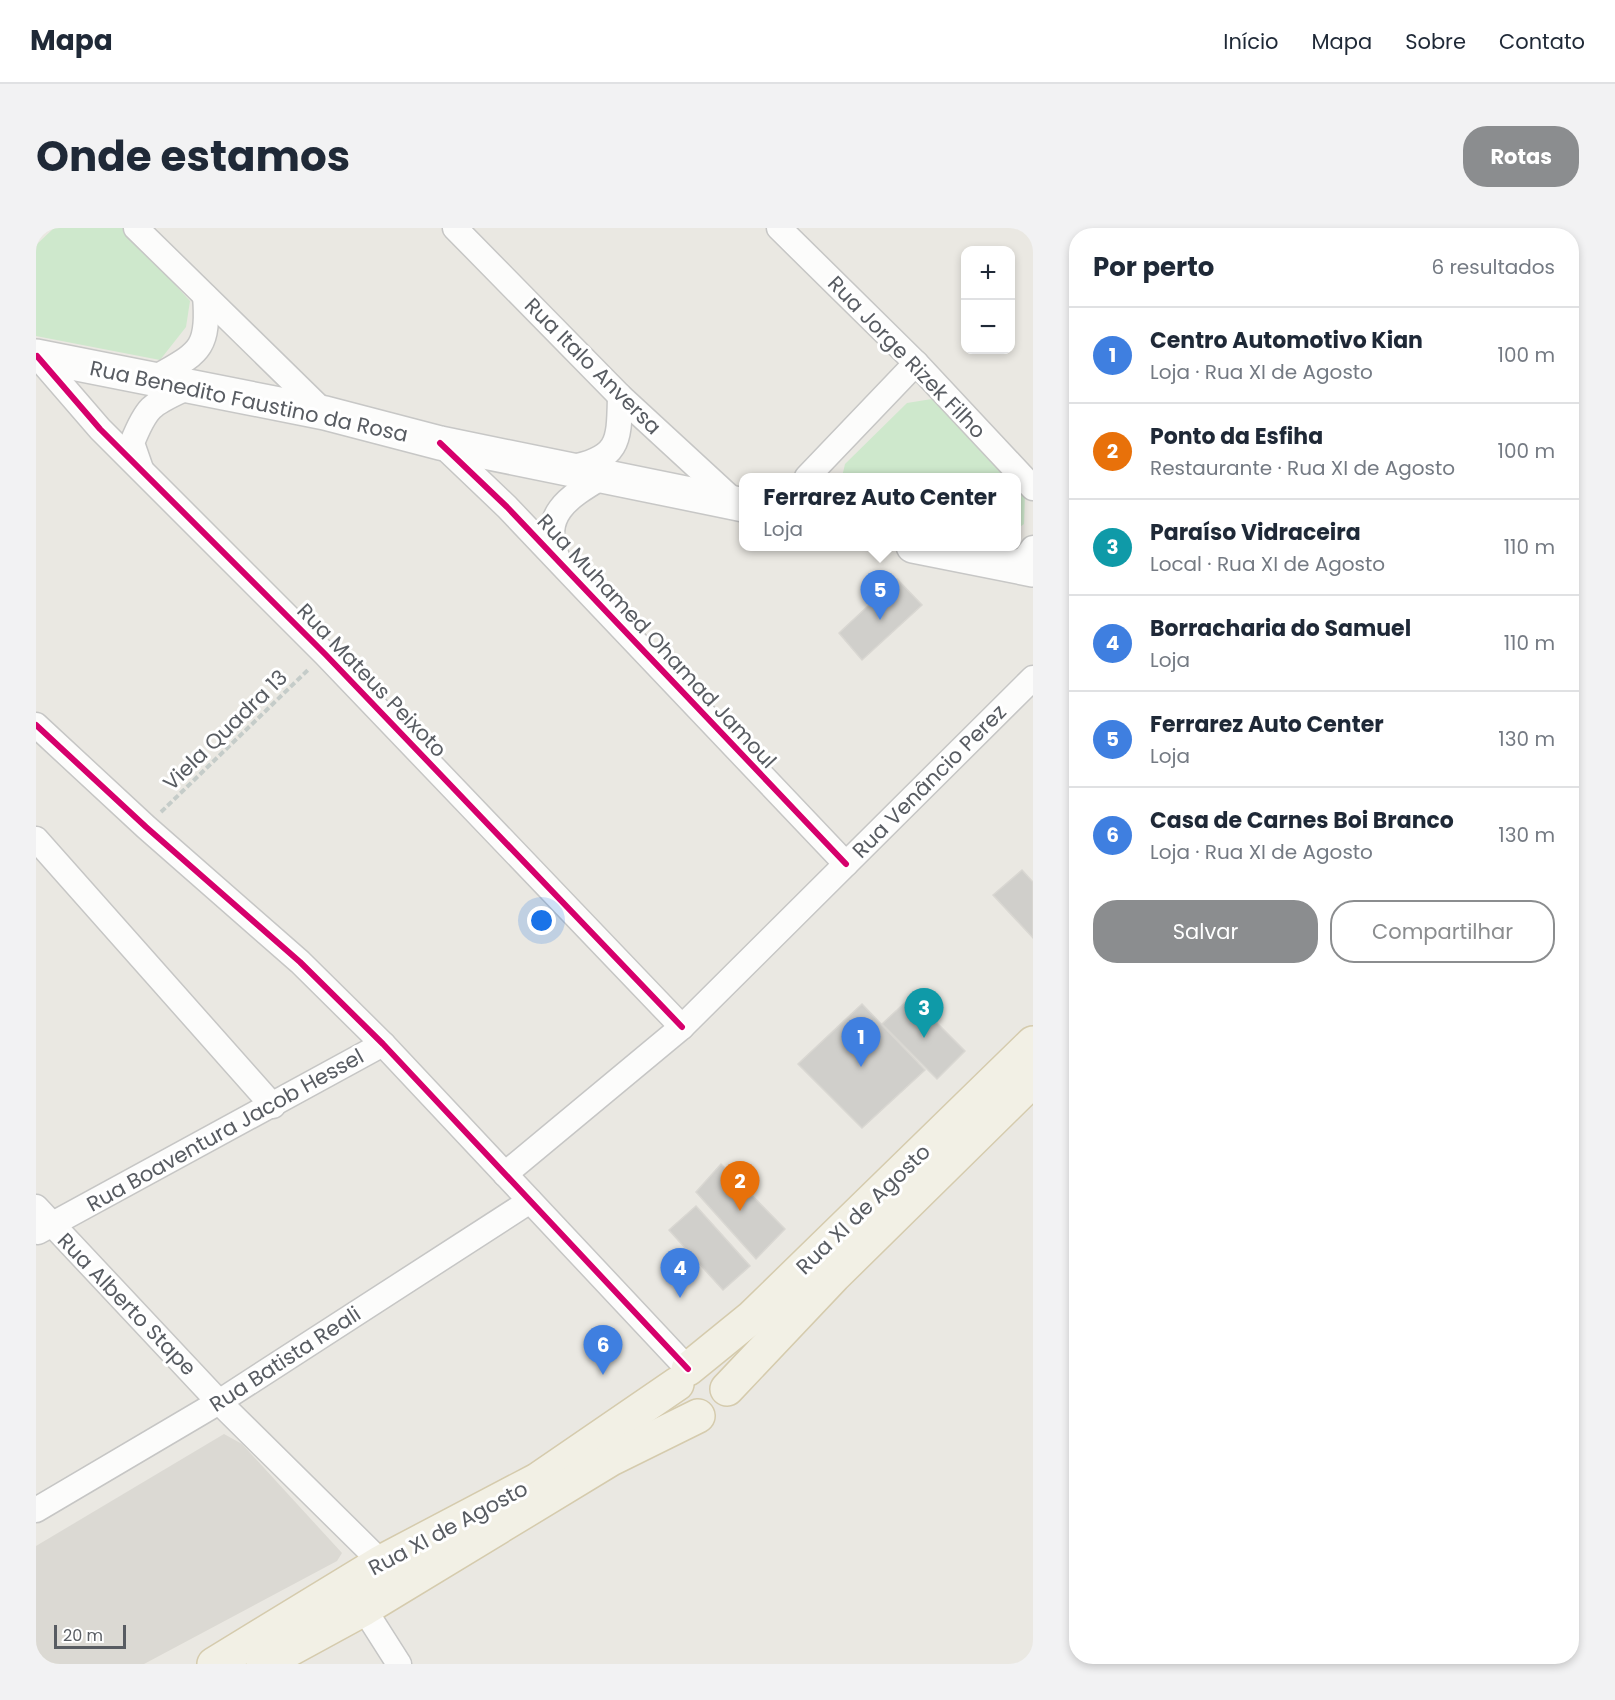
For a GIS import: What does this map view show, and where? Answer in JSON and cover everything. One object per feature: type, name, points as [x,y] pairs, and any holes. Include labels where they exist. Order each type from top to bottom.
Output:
[{"type":"main road","name":"Rua Benedito Faustino da Rosa","points":[[37,356],[325,413],[441,443],[739,503]]},
{"type":"main road","points":[[937,551],[1019,568]]},
{"type":"main road","name":"Rua XI de Agosto","points":[[214,1664],[381,1562],[537,1480],[682,1376],[752,1317],[1033,1042]]},
{"type":"main road","name":"Rua XI de Agosto","points":[[727,1389],[834,1276],[1033,1080]]},
{"type":"main road","points":[[696,1366],[713,1368],[725,1381],[727,1389],[722,1406],[716,1412],[699,1416],[690,1414],[678,1401],[682,1376],[696,1366]]},
{"type":"main road","name":"Rua XI de Agosto","points":[[263,1664],[364,1610],[611,1459],[699,1416]]},
{"type":"street","points":[[136,228],[325,413]]},
{"type":"street","name":"Rua Italo Anversa","points":[[454,228],[620,396],[739,503]]},
{"type":"street","name":"Rua Jorge Rizek Filho","points":[[779,228],[916,363],[1019,473]]},
{"type":"street","points":[[153,379],[186,359],[201,346],[208,325],[205,296]]},
{"type":"street","name":"Rua Mateus Peixoto","points":[[37,356],[100,429],[325,654],[682,1027]]},
{"type":"street","points":[[811,473],[916,363]]},
{"type":"street","points":[[141,469],[132,443],[143,416],[156,403],[191,386]]},
{"type":"street","points":[[567,468],[590,464],[610,452],[619,437],[620,396]]},
{"type":"street","name":"Rua Muhamed Ohamad Jamoul","points":[[441,443],[507,507],[846,864]]},
{"type":"street","name":"Rua Jorge Rizek Filho","points":[[1021,475],[1033,488]]},
{"type":"street","points":[[559,562],[551,541],[553,521],[560,508],[579,491],[604,476]]},
{"type":"street","points":[[1019,568],[1033,548]]},
{"type":"street","name":"Rua Venâncio Perez","points":[[505,1174],[682,1027],[1033,678]]},
{"type":"street","points":[[36,725],[146,827],[300,962],[383,1044],[530,1201],[682,1376]]},
{"type":"street","points":[[36,839],[273,1106]]},
{"type":"street","name":"Rua Boaventura Jacob Hessel","points":[[41,1222],[273,1106],[383,1044]]},
{"type":"street","name":"Rua Batista Reali","points":[[36,1510],[219,1402],[530,1201]]},
{"type":"street","name":"Rua Alberto Stape","points":[[41,1222],[381,1562]]},
{"type":"street","points":[[364,1610],[399,1664]]},
{"type":"shaded area","points":[[224,1434],[242,1444],[342,1553],[337,1561],[144,1664],[36,1664],[36,1546]]},
{"type":"green space","points":[[54,228],[123,228],[190,301],[186,327],[160,360],[36,336],[36,245]]},
{"type":"green space","points":[[938,398],[1012,473],[843,473],[845,464],[907,403]]},
{"type":"green space","points":[[1021,488],[1025,495],[1024,524],[1021,526]]},
{"type":"building","points":[[897,579],[922,605],[862,660],[839,633]]},
{"type":"building","points":[[1022,870],[1033,882],[1033,938],[993,895]]},
{"type":"building","points":[[911,997],[965,1051],[937,1079],[882,1024]]},
{"type":"building","points":[[862,1004],[925,1070],[862,1128],[798,1064]]},
{"type":"building","points":[[721,1164],[785,1229],[756,1259],[696,1192]]},
{"type":"building","points":[[696,1206],[750,1266],[723,1290],[669,1230]]},
{"type":"cycle path","points":[[37,356],[100,429],[325,654],[682,1027]]},
{"type":"cycle path","points":[[440,443],[507,507],[846,864]]},
{"type":"cycle path","points":[[36,725],[146,827],[300,962],[383,1044],[688,1369]]},
{"type":"place","name":"Ferrarez Auto Center","points":[[880,620]]},
{"type":"place","name":"Paraíso Vidraceira","points":[[924,1038]]},
{"type":"place","name":"Centro Automotivo Kian","points":[[861,1067]]},
{"type":"place","name":"Ponto da Esfiha","points":[[740,1211]]},
{"type":"place","name":"Borracharia do Samuel","points":[[680,1298]]},
{"type":"place","name":"Casa de Carnes Boi Branco","points":[[603,1375]]}]
